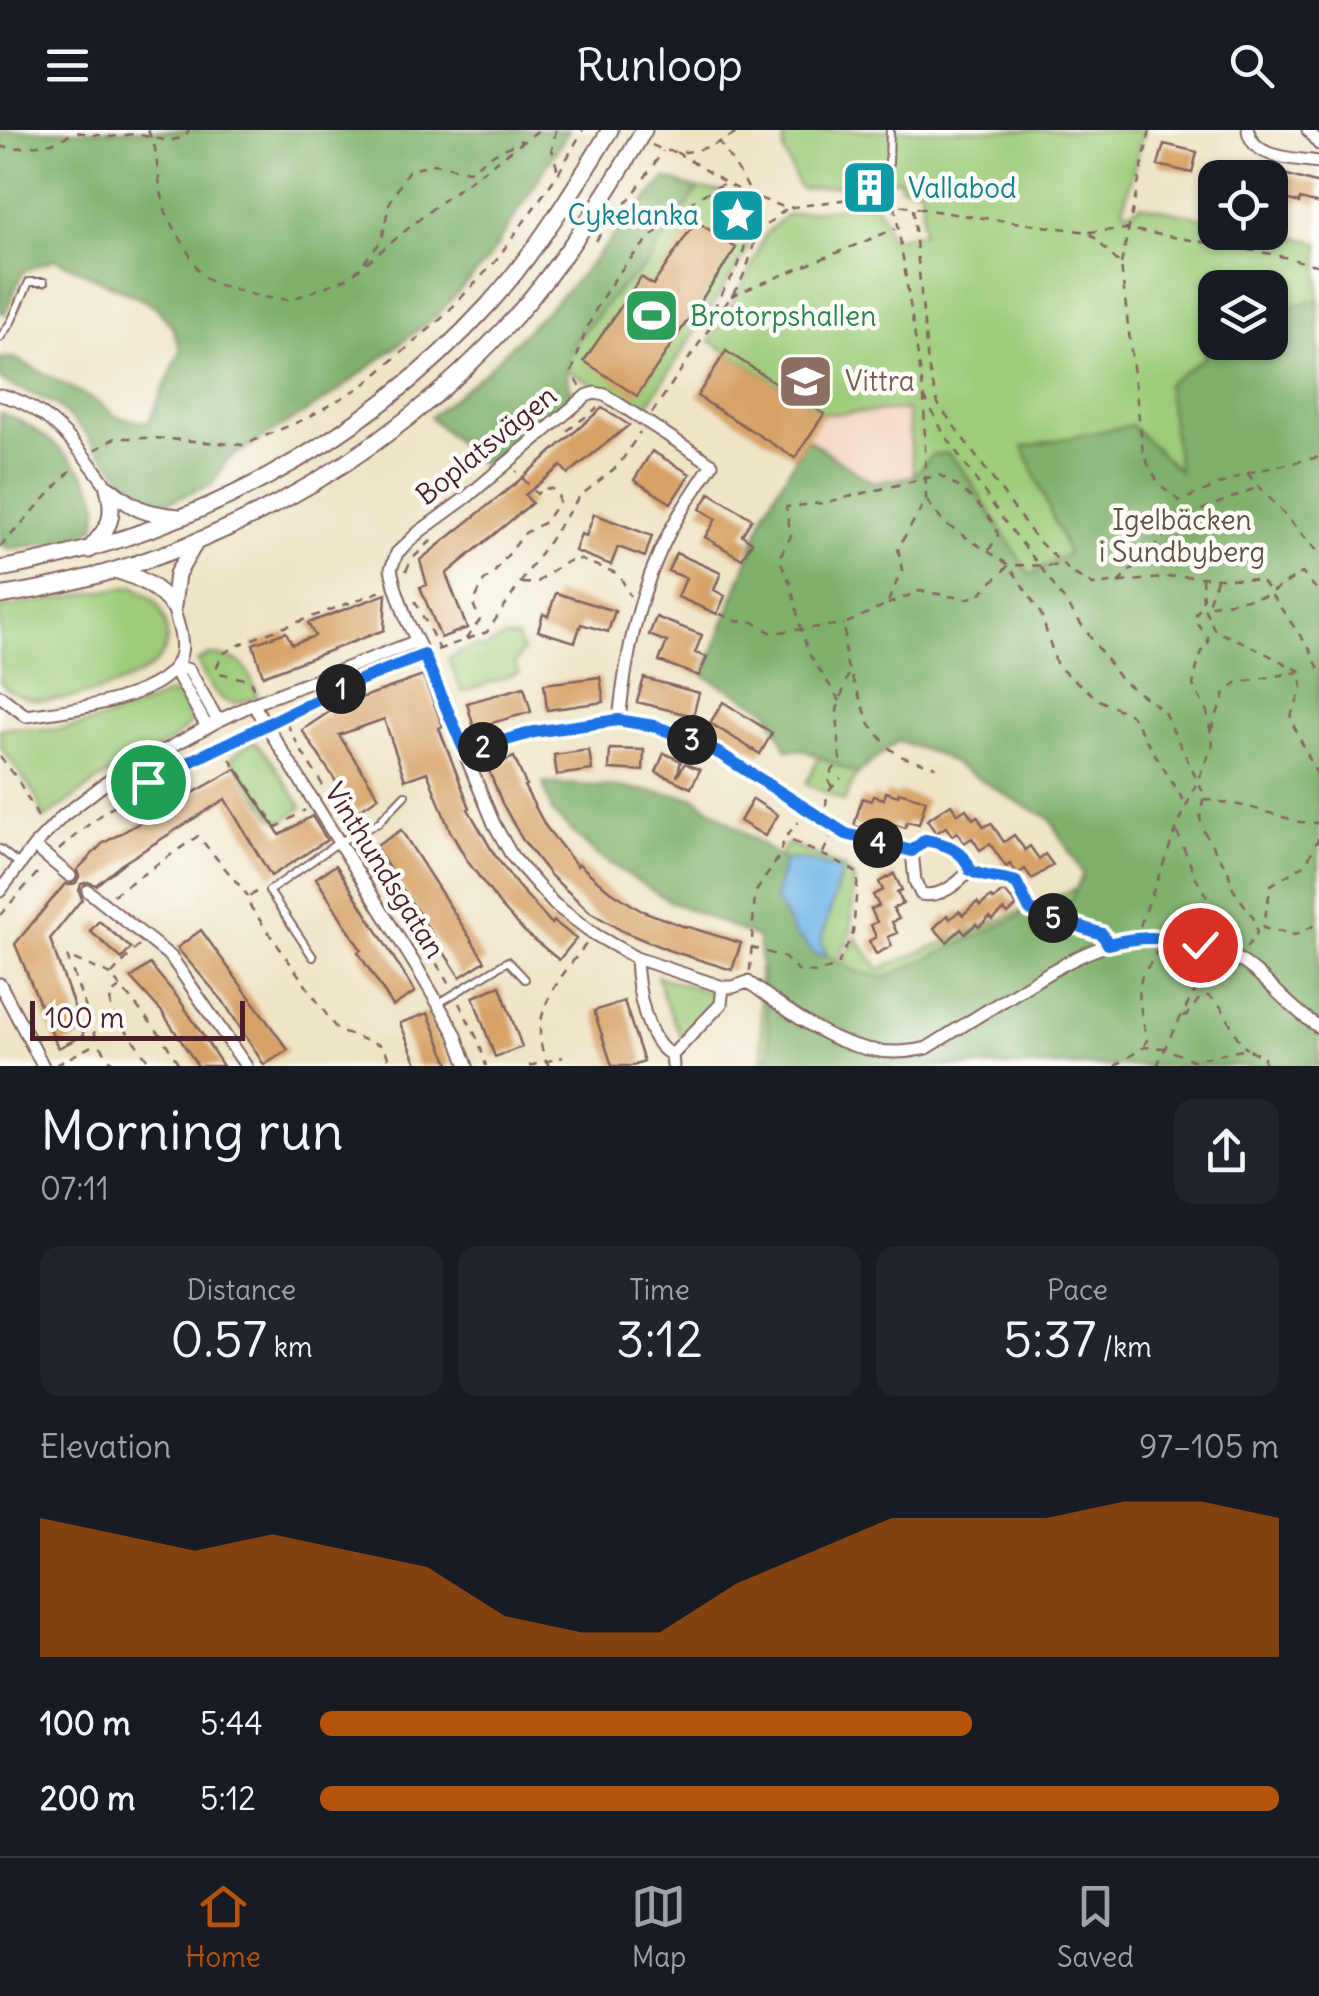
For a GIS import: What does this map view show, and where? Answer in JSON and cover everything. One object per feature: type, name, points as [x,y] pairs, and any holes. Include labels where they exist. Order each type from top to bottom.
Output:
[{"type":"main road","points":[[0,568],[88,550],[182,517],[237,493],[323,445],[420,372],[490,304],[556,219],[610,130]]},
{"type":"main road","points":[[0,596],[117,571],[195,544],[304,490],[352,459],[478,356],[516,316],[578,237],[647,137]]},
{"type":"main road","points":[[108,488],[140,511],[182,517]]},
{"type":"main road","points":[[88,550],[112,515],[108,488]]},
{"type":"main road","points":[[173,606],[177,574],[195,544]]},
{"type":"main road","points":[[117,571],[149,583],[173,606]]},
{"type":"street","points":[[1248,130],[1254,146],[1266,152],[1319,162]]},
{"type":"street","points":[[1308,130],[1319,144]]},
{"type":"street","name":"Boplatsvägen","points":[[395,586],[391,569],[397,553],[419,532],[467,497],[586,396],[605,394],[712,464],[670,531],[642,596],[625,665],[618,720]]},
{"type":"street","points":[[0,396],[16,398],[44,416],[85,455],[108,488]]},
{"type":"street","points":[[395,586],[494,824],[512,856],[554,904],[594,934],[636,958],[722,987],[733,988],[748,982],[845,1048],[880,1057],[926,1048],[1074,958],[1129,938],[1182,940],[1235,958],[1319,1027]]},
{"type":"street","points":[[2,701],[26,716],[100,705],[164,678],[177,666],[182,644],[173,606]]},
{"type":"street","points":[[0,891],[48,830],[106,782],[253,704],[417,641]]},
{"type":"street","points":[[177,666],[189,670],[213,724]]},
{"type":"street","name":"Vinthundsgatan","points":[[253,704],[438,1004],[467,1066]]},
{"type":"street","points":[[465,752],[534,732],[618,720],[654,726],[722,755],[846,834],[912,851]]},
{"type":"street","points":[[925,840],[944,844],[964,858],[970,870],[949,888],[931,896],[922,894],[915,881],[912,851],[925,840]]},
{"type":"street","points":[[34,846],[70,876]]},
{"type":"street","points":[[88,891],[171,957],[246,1066]]},
{"type":"street","points":[[636,958],[637,986],[654,1036],[673,1060],[722,1004],[722,987]]},
{"type":"street","points":[[0,984],[43,1066]]},
{"type":"lane","points":[[889,163],[890,130]]},
{"type":"lane","points":[[0,338],[12,322],[29,282],[44,282]]},
{"type":"lane","points":[[313,958],[269,890],[339,842],[378,823],[405,795]]},
{"type":"lane","points":[[0,849],[20,864]]},
{"type":"lane","points":[[438,1004],[508,960],[525,980]]},
{"type":"path","points":[[148,130],[155,148],[166,213],[200,273],[212,283],[290,300],[348,278],[438,204],[538,130]]},
{"type":"path","points":[[0,147],[52,143],[76,132],[111,137],[135,134],[169,142],[184,137],[189,130]]},
{"type":"path","points":[[556,130],[552,149],[558,174]]},
{"type":"path","points":[[0,546],[85,455],[115,438],[244,444],[307,418],[364,385],[441,319],[495,262],[558,174],[583,130]]},
{"type":"path","points":[[647,137],[663,151],[690,152],[720,143],[742,130]]},
{"type":"path","points":[[1150,130],[1121,265],[1143,452],[1153,476],[1165,492],[1180,502],[1246,472],[1319,458]]},
{"type":"path","points":[[355,272],[382,240],[389,204],[408,171],[435,164],[470,171],[532,135]]},
{"type":"path","points":[[0,915],[64,845],[108,808],[148,782],[350,684],[487,632],[580,497],[619,465],[747,268],[754,235],[754,204],[720,143]]},
{"type":"path","points":[[596,241],[663,151]]},
{"type":"path","points":[[676,152],[726,183],[787,208],[855,198],[1089,232],[1127,229],[1319,266]]},
{"type":"path","points":[[850,168],[855,198]]},
{"type":"path","points":[[586,396],[572,372],[582,339],[602,298],[648,240],[701,194],[726,183]]},
{"type":"path","points":[[707,331],[718,298],[737,269],[754,204]]},
{"type":"path","points":[[887,604],[902,570],[898,548],[926,500],[924,396],[894,205]]},
{"type":"path","points":[[913,207],[928,366],[938,404],[1037,540],[1064,566],[1094,585],[1180,576],[1261,580],[1309,648],[1319,670]]},
{"type":"path","points":[[754,235],[787,208]]},
{"type":"path","points":[[730,297],[897,228]]},
{"type":"path","points":[[1089,232],[1121,265]]},
{"type":"path","points":[[924,396],[1002,518],[1121,680],[1163,710],[1204,794],[1200,818],[1204,830],[1228,871],[1233,889],[1252,917],[1257,933],[1246,948],[1249,968]]},
{"type":"path","points":[[562,435],[605,402]]},
{"type":"path","points":[[466,640],[480,620],[473,604],[484,581],[525,533],[545,522],[559,502],[558,493],[552,489],[544,488],[538,494],[517,469]]},
{"type":"path","points":[[1246,472],[1319,553]]},
{"type":"path","points":[[840,701],[809,654],[792,585],[779,558],[792,536],[786,507],[823,503],[939,476],[953,482],[994,522],[998,535],[988,552]]},
{"type":"path","points":[[1118,584],[1182,518],[1258,487]]},
{"type":"path","points":[[926,500],[944,523],[1009,565],[1041,614],[1056,666],[1100,700],[1131,715],[1186,805]]},
{"type":"path","points":[[404,576],[410,560],[438,534]]},
{"type":"path","points":[[520,583],[535,584],[576,558],[619,574],[638,611]]},
{"type":"path","points":[[720,614],[754,622],[772,633],[845,624],[920,590],[968,599],[982,592],[1009,565],[1064,566]]},
{"type":"path","points":[[1218,578],[1207,606],[1265,596],[1302,573],[1319,592]]},
{"type":"path","points":[[1202,576],[1203,606],[1215,630],[1300,671]]},
{"type":"path","points":[[253,704],[252,682],[225,676],[216,668],[224,654],[246,642],[395,586]]},
{"type":"path","points":[[414,600],[440,649]]},
{"type":"path","points":[[1129,938],[1140,925],[1212,744],[1208,712],[1193,685],[1198,662],[1208,643],[1208,636],[1197,624],[1196,614],[1203,606]]},
{"type":"path","points":[[845,624],[845,660],[870,724],[900,756],[936,767]]},
{"type":"path","points":[[1210,731],[1225,693],[1236,684],[1300,671]]},
{"type":"path","points":[[1300,671],[1302,689],[1290,718],[1319,778]]},
{"type":"path","points":[[832,787],[827,778],[840,760],[837,710],[849,672]]},
{"type":"path","points":[[220,745],[277,828],[315,804]]},
{"type":"path","points":[[0,756],[38,818],[64,845]]},
{"type":"path","points":[[825,804],[841,778]]},
{"type":"path","points":[[1204,799],[1319,823]]},
{"type":"path","points":[[748,982],[755,894],[777,860],[785,838],[806,811]]},
{"type":"path","points":[[822,854],[836,828]]},
{"type":"path","points":[[1157,1066],[1225,929],[1196,878],[1176,830]]},
{"type":"path","points":[[104,903],[198,836],[250,897]]},
{"type":"path","points":[[1319,836],[1306,864],[1271,886],[1262,928],[1296,935],[1319,923]]},
{"type":"path","points":[[751,947],[785,958],[798,971],[816,973],[838,966],[853,934],[858,874],[785,838]]},
{"type":"path","points":[[970,870],[1016,882],[1030,910],[1102,934],[1108,944]]},
{"type":"path","points":[[550,1066],[540,1041],[541,1016],[553,988],[594,934]]},
{"type":"path","points":[[111,975],[147,937]]},
{"type":"path","points":[[1144,1048],[1147,1040],[1141,976],[1154,961],[1160,937]]},
{"type":"path","points":[[114,1066],[98,1042],[68,956],[111,975],[160,1034],[180,1066]]},
{"type":"path","points":[[121,987],[110,994],[111,1009],[152,1066]]},
{"type":"path","points":[[1181,1016],[1208,996],[1220,1003],[1238,1040],[1264,1057],[1264,1066]]},
{"type":"path","points":[[53,1066],[98,1042]]},
{"type":"path","points":[[1114,1066],[1144,1048],[1164,1048],[1193,1060],[1248,1050]]},
{"type":"path","points":[[529,1066],[563,1056]]},
{"type":"shaded area","name":"Vittra","points":[[725,351],[903,367],[914,476],[872,482],[808,440],[795,458],[697,396]]},
{"type":"green space","points":[[0,130],[569,130],[488,260],[435,317],[330,397],[227,460],[212,485],[168,502],[139,494],[55,404],[0,380],[0,358],[14,358],[96,401],[117,417],[148,423],[181,350],[172,326],[154,305],[55,259],[23,271],[5,314],[0,311]]},
{"type":"green space","name":"Igelbäcken i Sundbyberg","points":[[784,130],[1144,130],[1123,209],[1130,211],[1141,205],[1198,217],[1198,250],[1288,250],[1288,236],[1319,242],[1319,1066],[763,1066],[759,970],[854,979],[856,972],[842,964],[856,937],[879,969],[1131,866],[1038,571],[1030,575],[963,470],[948,453],[932,455],[914,476],[907,410],[824,414],[710,341],[749,273],[765,234],[788,214],[874,203],[890,239],[923,232],[921,189],[900,186],[900,179],[799,187],[784,151]]},
{"type":"green space","points":[[665,178],[698,189],[645,267],[619,289],[574,343],[566,369],[573,399],[482,466],[430,417],[487,370],[569,288]]},
{"type":"green space","name":"Brotorpshallen","points":[[698,189],[722,191],[752,225],[747,252],[643,412],[566,369],[574,343],[619,289],[645,267]]},
{"type":"green space","points":[[1319,299],[1319,1066],[768,1066],[770,1044],[758,938],[671,902],[598,856],[552,812],[543,783],[693,797],[784,860],[775,899],[816,955],[826,955],[857,972],[885,978],[1027,913],[1070,901],[1083,874],[1049,818],[939,755],[898,741],[857,774],[801,749],[787,750],[768,710],[704,676],[766,509],[807,439],[872,482],[914,476],[932,455],[948,453],[1030,575],[1068,554],[1023,447],[1131,425],[1179,471],[1166,384],[1201,360],[1288,360],[1288,307]]},
{"type":"green space","points":[[0,413],[44,436],[85,476],[98,503],[95,527],[72,540],[11,549],[0,544]]},
{"type":"green space","points":[[134,586],[156,602],[166,627],[165,649],[146,670],[96,692],[49,700],[22,696],[0,682],[0,608]]},
{"type":"green space","points":[[516,637],[523,651],[515,664],[519,673],[462,692],[448,658],[474,646],[485,648],[503,638]]},
{"type":"green space","points":[[209,655],[230,658],[242,665],[258,697],[234,703],[221,698],[197,661]]},
{"type":"green space","points":[[168,694],[187,700],[192,722],[173,740],[102,778],[44,819],[35,794],[0,746],[0,729],[78,726]]},
{"type":"green space","points":[[254,741],[302,807],[284,821],[272,817],[231,757]]},
{"type":"green space","points":[[819,757],[857,774],[844,801],[806,784]]},
{"type":"green space","points":[[790,844],[846,869],[854,879],[851,932],[837,961],[826,955],[821,941],[826,920],[804,860],[780,858],[784,847]]},
{"type":"green space","points":[[657,976],[715,994],[682,1038],[664,999]]},
{"type":"water","points":[[784,860],[804,860],[842,871],[821,941],[826,955],[816,955],[796,937],[775,899]]},
{"type":"building","points":[[1164,144],[1197,152],[1192,173],[1158,165]]},
{"type":"building","points":[[1288,175],[1319,184],[1319,204],[1300,199],[1299,203],[1288,200]]},
{"type":"building","points":[[696,221],[736,248],[637,396],[584,361],[641,277],[653,285]]},
{"type":"building","points":[[726,351],[824,414],[795,458],[697,396]]},
{"type":"building","points":[[602,408],[629,425],[568,474],[561,466],[525,495],[532,503],[446,574],[467,628],[441,638],[420,587],[427,585],[420,560]]},
{"type":"building","points":[[652,451],[690,474],[671,503],[634,480]]},
{"type":"building","points":[[710,493],[752,519],[742,535],[752,542],[742,559],[705,537],[716,519],[700,509]]},
{"type":"building","points":[[594,514],[652,536],[645,557],[618,547],[611,565],[575,551]]},
{"type":"building","points":[[676,553],[721,573],[714,590],[725,596],[717,614],[678,597],[686,578],[668,571]]},
{"type":"building","points":[[556,593],[615,611],[608,632],[581,624],[575,642],[538,631]]},
{"type":"building","points":[[386,594],[384,630],[263,676],[253,644],[286,632],[292,644],[315,636],[308,623]]},
{"type":"building","points":[[656,617],[702,635],[695,653],[707,657],[699,676],[659,661],[667,642],[649,635]]},
{"type":"building","points":[[423,676],[468,809],[494,854],[552,924],[554,921],[576,939],[559,960],[525,932],[468,862],[450,831],[427,772],[405,780],[384,719],[339,735],[379,797],[356,812],[302,730],[338,706]]},
{"type":"building","points":[[600,677],[604,702],[547,710],[544,684]]},
{"type":"building","points":[[644,678],[699,693],[693,716],[637,702]]},
{"type":"building","points":[[524,687],[531,712],[474,728],[467,703]]},
{"type":"building","points":[[723,702],[772,733],[760,754],[710,723]]},
{"type":"building","points":[[610,749],[644,750],[643,771],[609,769]]},
{"type":"building","points":[[589,750],[592,770],[557,775],[554,755]]},
{"type":"building","points":[[664,753],[681,761],[677,777],[685,763],[700,770],[691,788],[656,772]]},
{"type":"building","points":[[514,757],[546,827],[577,866],[640,910],[741,943],[732,970],[624,932],[590,912],[551,876],[522,839],[488,768]]},
{"type":"building","points":[[236,769],[280,835],[312,816],[327,840],[271,876],[225,799],[122,864],[96,885],[81,884],[82,899],[50,939],[76,1012],[73,1016],[84,1035],[58,1048],[15,944],[65,884],[76,883],[77,870],[102,844]]},
{"type":"building","points":[[886,792],[926,800],[919,824],[907,822],[905,828],[893,824],[891,831],[878,827],[876,832],[854,826],[862,798],[884,799]]},
{"type":"building","points":[[753,799],[778,815],[765,836],[740,821]]},
{"type":"building","points":[[951,804],[958,814],[966,809],[973,819],[977,816],[984,827],[991,823],[1004,842],[1014,835],[1025,850],[1030,846],[1039,859],[1045,854],[1053,865],[1032,879],[1025,869],[1018,874],[1010,864],[1006,867],[990,844],[980,850],[972,838],[964,843],[957,832],[952,836],[946,827],[936,833],[927,820]]},
{"type":"building","points":[[401,830],[485,961],[460,977],[375,847]]},
{"type":"building","points":[[336,865],[415,992],[393,1006],[316,878]]},
{"type":"building","points":[[894,874],[903,903],[893,908],[899,919],[892,922],[897,933],[888,937],[892,946],[876,954],[869,941],[876,937],[871,925],[877,922],[871,909],[879,906],[873,895],[883,890],[879,882]]},
{"type":"building","points":[[1006,893],[1017,906],[1008,914],[1004,910],[965,934],[961,929],[947,942],[934,928],[947,915],[950,919],[959,911],[963,915],[977,902],[980,906]]},
{"type":"building","points":[[99,921],[131,948],[122,959],[90,931]]},
{"type":"building","points":[[201,930],[288,1050],[264,1065],[223,1001],[177,948]]},
{"type":"building","points":[[150,964],[179,999],[223,1066],[198,1066],[162,1012],[131,978]]},
{"type":"building","points":[[500,986],[522,1047],[495,1057],[473,997]]},
{"type":"building","points":[[624,1001],[644,1062],[612,1066],[594,1011]]},
{"type":"building","points":[[428,1013],[450,1066],[418,1066],[400,1023]]},
{"type":"place","name":"Vallabod","points":[[869,188]]},
{"type":"place","name":"Cykelanka","points":[[738,215]]},
{"type":"place","name":"Brotorpshallen","points":[[651,316]]},
{"type":"place","name":"Vittra","points":[[806,381]]},
{"type":"route","points":[[148,782],[350,684],[424,655],[465,752],[534,732],[618,720],[654,726],[722,755],[846,834],[912,851],[925,840],[944,844],[959,852],[976,874],[1016,882],[1030,910],[1102,934],[1108,944],[1129,938],[1160,937],[1200,945]]}]
